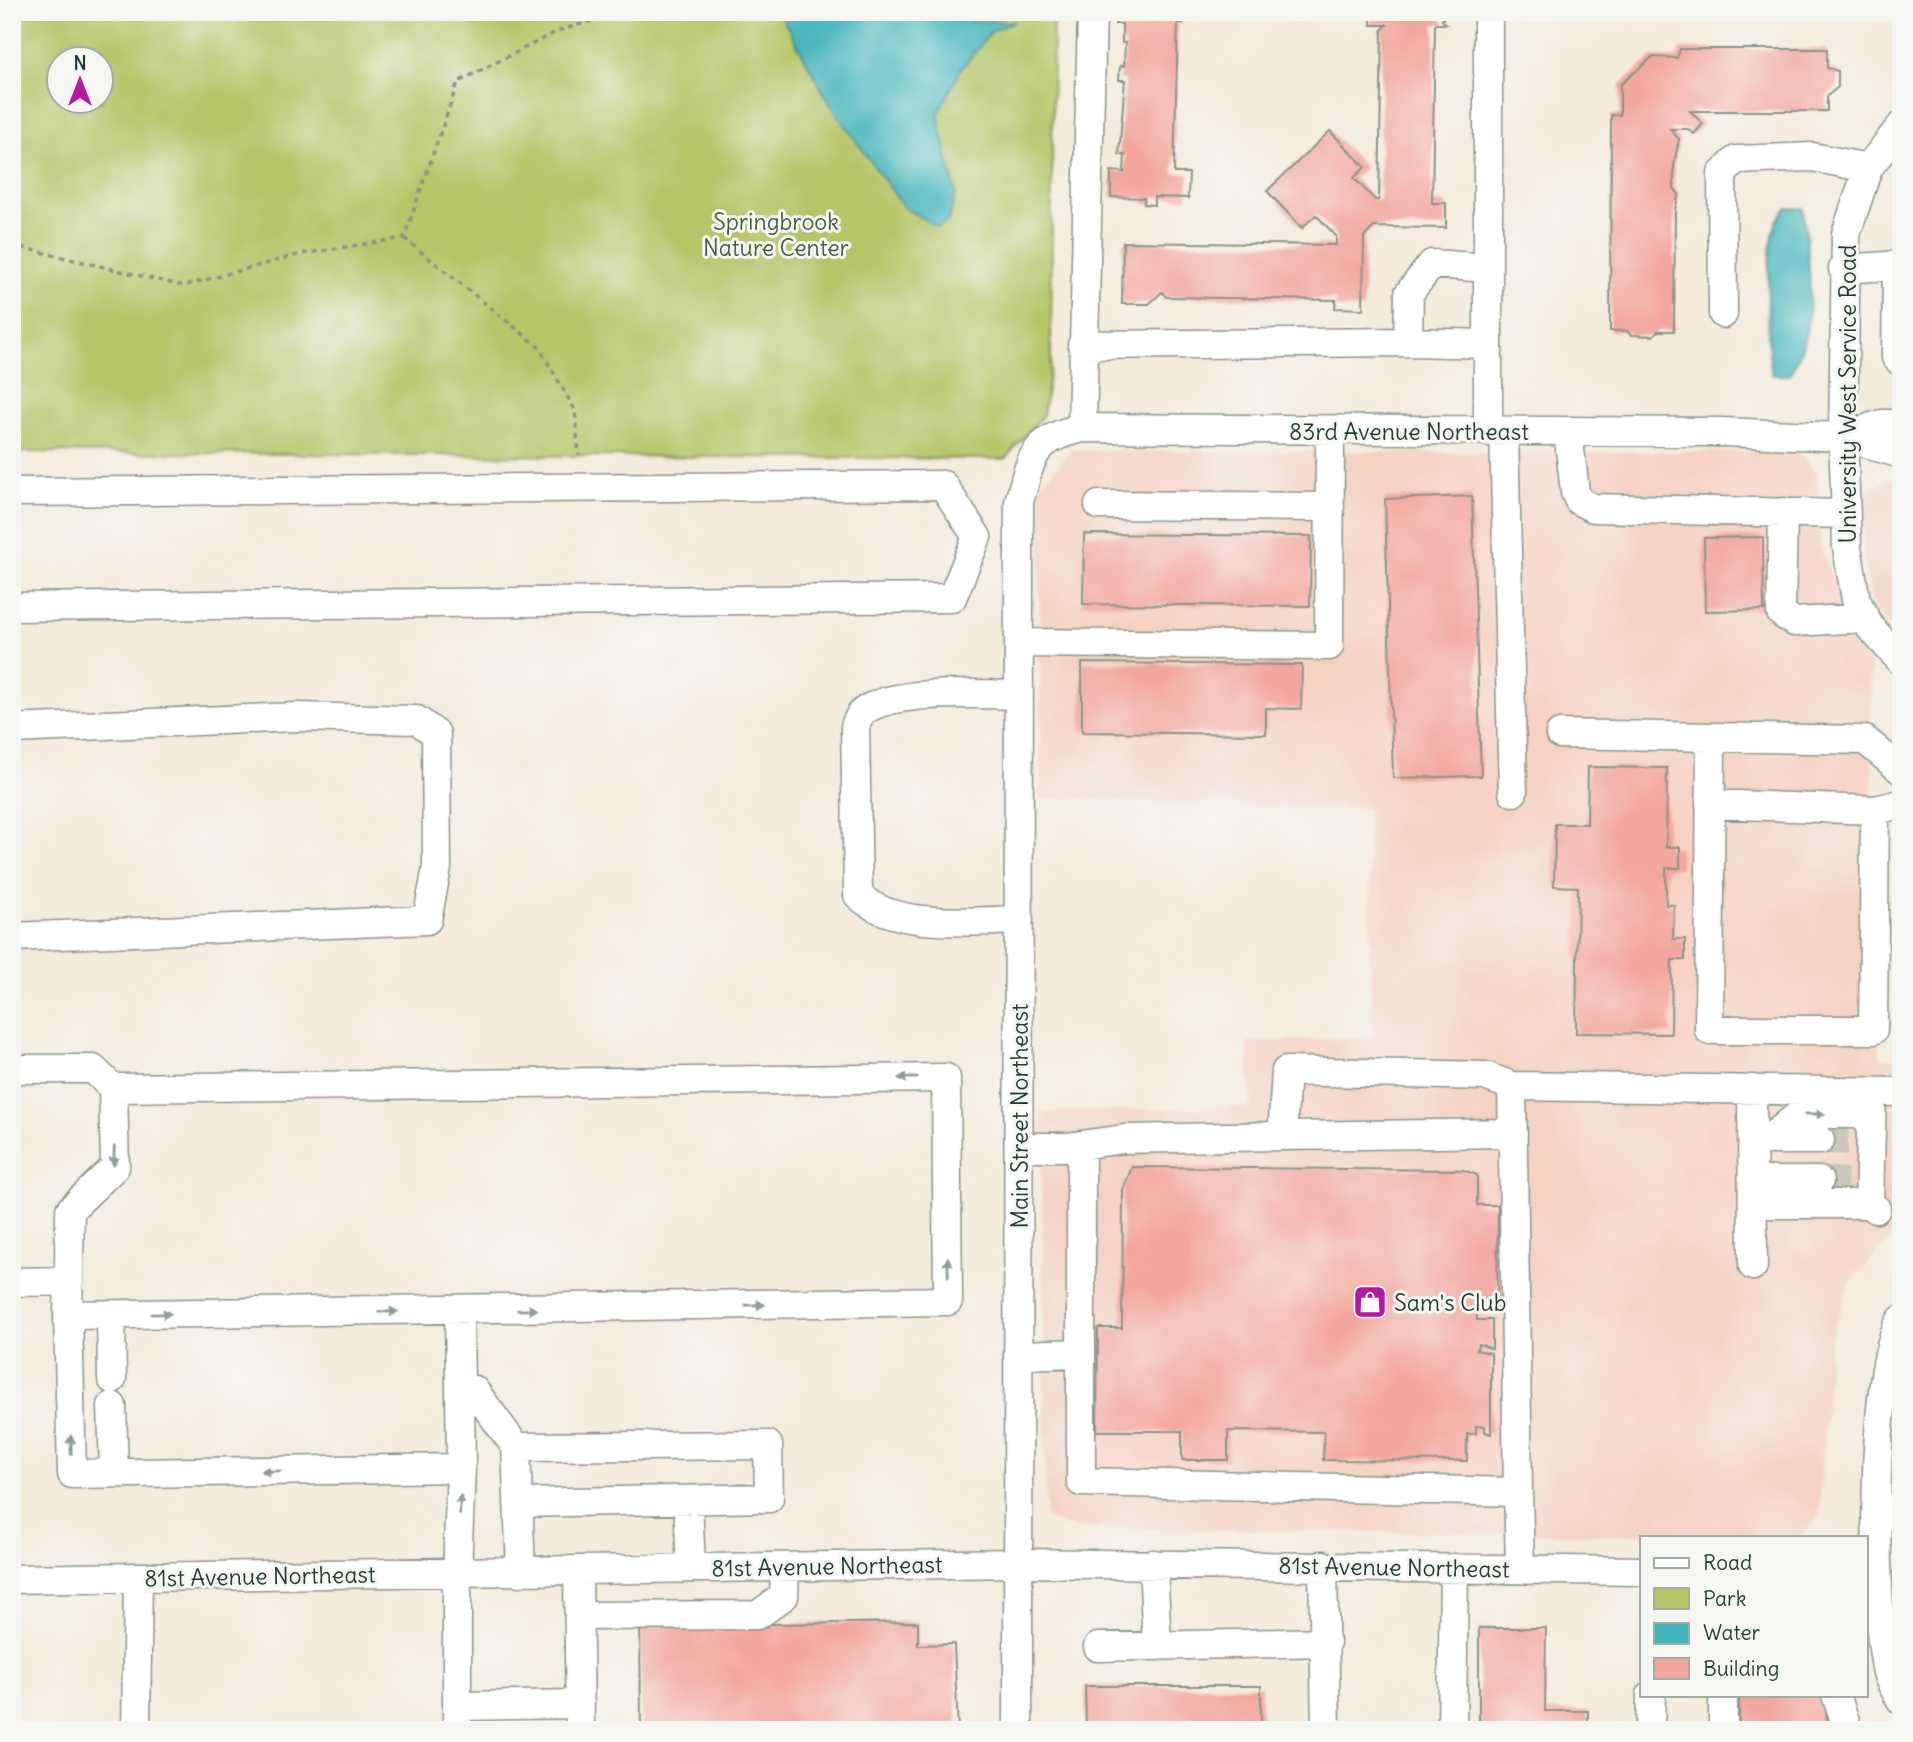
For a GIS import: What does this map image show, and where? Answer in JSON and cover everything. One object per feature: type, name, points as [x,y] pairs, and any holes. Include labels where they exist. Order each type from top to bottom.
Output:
[{"type":"street","points":[[1082,428],[1092,12]]},
{"type":"street","points":[[1488,12],[1488,344],[1496,432],[1513,792]]},
{"type":"street","name":"University West Service Road","points":[[1901,126],[1868,169],[1846,234],[1843,269],[1843,437],[1850,573],[1865,618],[1885,647],[1901,661]]},
{"type":"street","points":[[1723,314],[1722,174],[1736,160],[1812,157],[1868,169]]},
{"type":"street","points":[[1408,342],[1409,293],[1432,264],[1488,268]]},
{"type":"street","points":[[1843,269],[1899,265],[1896,357],[1901,362]]},
{"type":"street","points":[[1082,345],[1408,342],[1488,344]]},
{"type":"street","name":"83rd Avenue Northeast","points":[[1843,437],[1881,424],[1901,424]]},
{"type":"street","name":"83rd Avenue Northeast","points":[[1019,502],[1039,446],[1056,434],[1082,428],[1722,432],[1843,437],[1901,454]]},
{"type":"street","points":[[1019,643],[1329,646],[1330,431]]},
{"type":"street","points":[[1569,432],[1575,492],[1579,501],[1593,508],[1845,514]]},
{"type":"street","points":[[12,492],[943,485],[977,537]]},
{"type":"street","name":"Main Street Northeast","points":[[1018,1730],[1019,502]]},
{"type":"street","points":[[1099,505],[1330,507]]},
{"type":"street","points":[[1783,512],[1781,613],[1794,622],[1865,618]]},
{"type":"street","points":[[977,537],[1019,538]]},
{"type":"street","points":[[12,607],[953,598],[977,537]]},
{"type":"street","points":[[1020,695],[957,694],[884,701],[861,713],[855,726],[858,895],[866,903],[892,916],[956,922],[1020,920]]},
{"type":"street","points":[[12,729],[296,718],[417,720],[436,734],[436,868],[427,920],[12,937]]},
{"type":"street","points":[[1560,734],[1866,740],[1901,770]]},
{"type":"street","points":[[1710,804],[1888,807],[1873,1030],[1709,1030],[1710,804],[1711,737]]},
{"type":"street","points":[[12,1069],[93,1069],[113,1088],[946,1078],[948,1301],[459,1311],[68,1315]]},
{"type":"street","points":[[1282,1136],[1286,1071],[1485,1076],[1512,1086],[1752,1089],[1867,1122]]},
{"type":"street","points":[[1512,1086],[1520,1569]]},
{"type":"street","points":[[113,1088],[115,1167],[70,1210],[68,1315],[72,1474],[461,1468]]},
{"type":"street","points":[[1752,1089],[1760,1140],[1753,1192],[1753,1266]]},
{"type":"street","points":[[1760,1140],[1800,1114],[1867,1122],[1901,1092]]},
{"type":"street","points":[[1753,1192],[1867,1194],[1867,1122]]},
{"type":"street","points":[[1019,1147],[1081,1145],[1124,1139],[1513,1133]]},
{"type":"street","points":[[1760,1140],[1820,1140]]},
{"type":"street","points":[[1081,1145],[1081,1482],[1518,1492]]},
{"type":"street","points":[[1753,1192],[1819,1181]]},
{"type":"street","points":[[12,1282],[69,1281]]},
{"type":"street","points":[[459,1311],[462,1389],[457,1573],[457,1718],[580,1717],[578,1570]]},
{"type":"street","points":[[111,1315],[114,1473]]},
{"type":"street","points":[[1901,1320],[1887,1373],[1877,1436],[1889,1678],[1901,1700]]},
{"type":"street","points":[[1018,1355],[1081,1353]]},
{"type":"street","points":[[462,1389],[474,1390],[516,1447],[521,1572]]},
{"type":"street","points":[[516,1447],[768,1445],[769,1498],[518,1503]]},
{"type":"street","points":[[688,1500],[691,1568]]},
{"type":"street","name":"81st Avenue Northeast","points":[[12,1579],[1017,1563],[1640,1570]]},
{"type":"street","points":[[1153,1564],[1157,1646]]},
{"type":"street","points":[[1323,1565],[1326,1730]]},
{"type":"street","points":[[579,1616],[758,1615],[784,1596],[785,1567]]},
{"type":"street","points":[[1452,1730],[1454,1567]]},
{"type":"street","points":[[136,1730],[138,1578]]},
{"type":"street","points":[[1098,1647],[1326,1642]]},
{"type":"street","points":[[1650,1730],[1651,1696]]},
{"type":"street","points":[[1723,1696],[1723,1730]]},
{"type":"street","points":[[1836,1696],[1848,1730]]},
{"type":"path","points":[[404,238],[458,82],[558,31],[602,18],[612,12]]},
{"type":"path","points":[[12,245],[183,286],[301,254],[404,238],[539,347],[575,410],[579,455]]},
{"type":"shaded area","points":[[1072,450],[1518,453],[1797,451],[1817,473],[1821,549],[1870,664],[1880,1057],[1901,1059],[1901,1226],[1849,1285],[1830,1340],[1819,1518],[1801,1536],[1072,1528],[1046,1518],[1040,1112],[1251,1107],[1247,1042],[1372,1037],[1368,808],[1040,798],[1040,485]]},
{"type":"shaded area","points":[[1892,478],[1901,478],[1901,637],[1873,609],[1863,554],[1866,492]]},
{"type":"shaded area","points":[[1901,1368],[1901,1508],[1895,1479],[1895,1395]]},
{"type":"green space","name":"Springbrook Nature Center","points":[[12,12],[1053,12],[1051,363],[1043,415],[1005,459],[12,452]]},
{"type":"water","points":[[779,12],[936,12],[967,21],[1015,21],[992,31],[961,69],[938,115],[956,194],[948,221],[938,227],[904,208],[832,107]]},
{"type":"water","points":[[1787,208],[1803,208],[1809,271],[1809,315],[1799,356],[1789,375],[1772,375],[1768,320],[1770,253],[1777,221]]},
{"type":"building","points":[[1116,12],[1183,12],[1183,23],[1178,23],[1174,173],[1189,173],[1188,198],[1154,197],[1154,205],[1144,204],[1144,198],[1111,197],[1111,171],[1124,172],[1125,155],[1119,155],[1125,80],[1119,80],[1120,66],[1124,66],[1125,43],[1122,43],[1122,24],[1115,24]]},
{"type":"building","points":[[1371,12],[1448,12],[1442,20],[1446,24],[1435,24],[1432,203],[1446,203],[1446,228],[1374,227],[1364,237],[1363,309],[1335,308],[1336,300],[1166,297],[1162,292],[1149,304],[1122,304],[1123,242],[1336,245],[1336,236],[1316,215],[1302,228],[1267,191],[1330,131],[1365,167],[1354,178],[1375,200],[1379,200],[1382,30],[1387,25],[1371,25]]},
{"type":"building","points":[[1680,49],[1827,49],[1827,68],[1838,71],[1838,87],[1827,96],[1827,111],[1690,111],[1703,124],[1694,134],[1688,129],[1670,129],[1679,139],[1674,165],[1674,188],[1679,194],[1675,209],[1674,331],[1658,331],[1653,336],[1610,331],[1611,115],[1620,115],[1620,85],[1652,57],[1677,58]]},
{"type":"building","points":[[1472,496],[1481,776],[1393,778],[1385,499]]},
{"type":"building","points":[[1084,534],[1311,536],[1310,606],[1083,604]]},
{"type":"building","points":[[1763,537],[1764,610],[1705,611],[1704,538]]},
{"type":"building","points":[[1082,663],[1302,665],[1301,709],[1266,708],[1266,734],[1082,732]]},
{"type":"building","points":[[1588,767],[1667,768],[1666,847],[1680,847],[1680,868],[1666,868],[1666,905],[1674,905],[1673,939],[1685,939],[1685,960],[1672,960],[1671,1034],[1576,1033],[1578,887],[1554,886],[1555,824],[1587,824]]},
{"type":"building","points":[[1132,1167],[1463,1170],[1477,1175],[1477,1205],[1498,1205],[1497,1309],[1477,1308],[1477,1320],[1492,1320],[1492,1349],[1479,1344],[1476,1350],[1491,1353],[1491,1434],[1485,1432],[1485,1426],[1476,1426],[1476,1434],[1467,1434],[1467,1461],[1323,1460],[1324,1432],[1228,1431],[1228,1460],[1182,1460],[1182,1431],[1097,1431],[1098,1328],[1122,1328],[1123,1190]]},
{"type":"building","points":[[918,1622],[918,1645],[954,1644],[958,1730],[641,1730],[640,1626]]},
{"type":"building","points":[[1479,1628],[1546,1628],[1545,1711],[1588,1711],[1588,1730],[1479,1730]]},
{"type":"building","points":[[1085,1686],[1261,1686],[1261,1730],[1086,1730]]},
{"type":"building","points":[[1739,1696],[1826,1696],[1827,1730],[1739,1730]]},
{"type":"tunnel","points":[[1820,1140],[1854,1141]]},
{"type":"tunnel","points":[[1819,1181],[1854,1182]]},
{"type":"place","name":"Sam's Club","points":[[1370,1302]]}]
